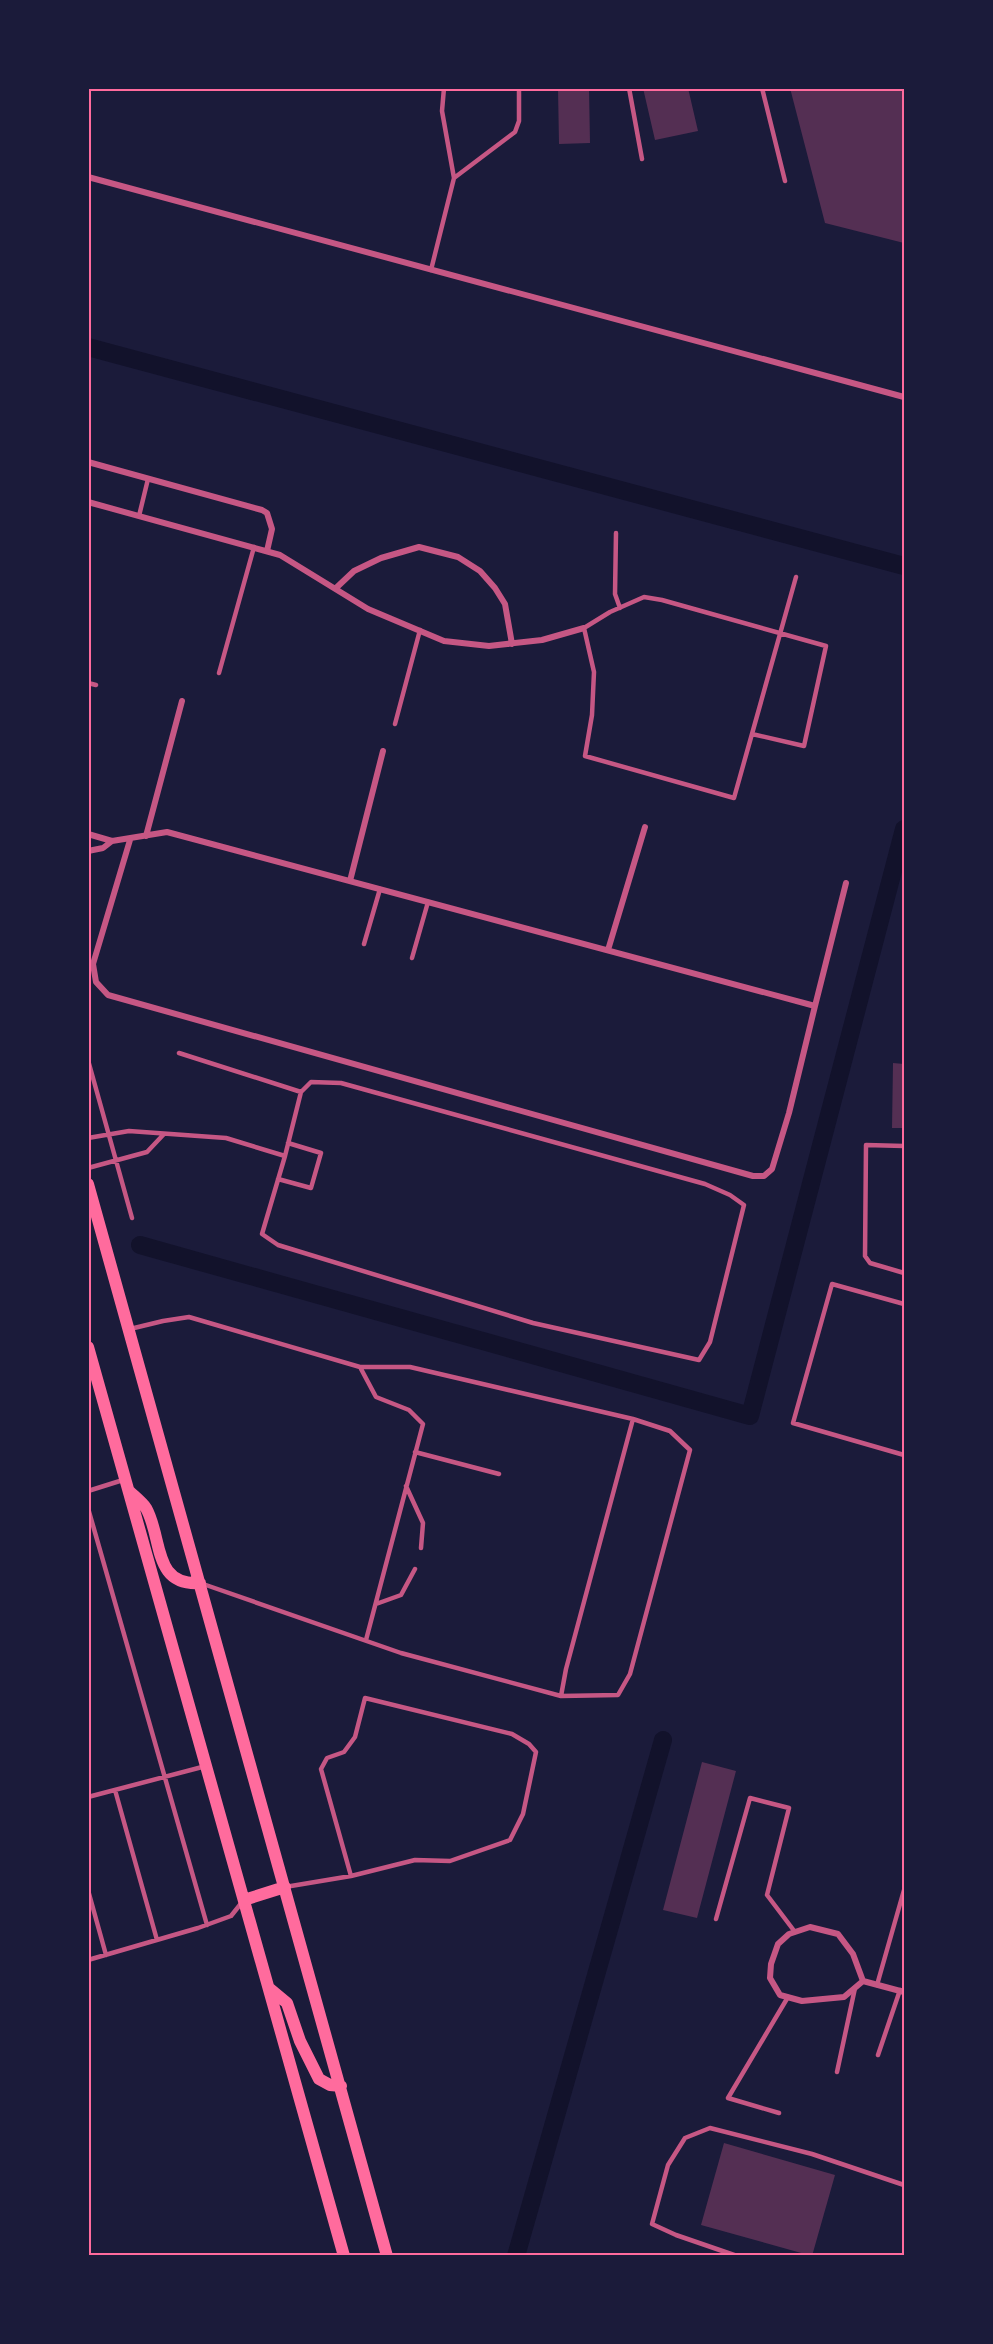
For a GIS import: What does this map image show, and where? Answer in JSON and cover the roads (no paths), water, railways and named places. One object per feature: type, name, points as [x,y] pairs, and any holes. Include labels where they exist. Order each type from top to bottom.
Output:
[{"type":"main road","points":[[88,1184],[387,2256]]},
{"type":"main road","points":[[88,1347],[344,2256]]},
{"type":"main road","points":[[127,1485],[146,1507],[169,1574],[180,1581],[200,1583]]},
{"type":"main road","points":[[244,1900],[285,1887]]},
{"type":"main road","points":[[268,1988],[287,2003],[300,2041],[319,2079],[330,2085],[341,2086]]},
{"type":"street","points":[[88,177],[904,397]]},
{"type":"street","points":[[88,462],[267,513],[272,529],[267,551]]},
{"type":"street","points":[[88,502],[280,555],[369,609],[444,642],[489,646],[512,644],[542,640],[584,628]]},
{"type":"street","points":[[336,588],[354,571],[372,562],[419,547],[458,557],[480,571],[505,604],[512,644]]},
{"type":"street","points":[[146,836],[182,701]]},
{"type":"street","points":[[350,880],[383,751]]},
{"type":"street","points":[[608,950],[645,827]]},
{"type":"street","points":[[88,834],[112,842],[167,832],[815,1006]]},
{"type":"street","points":[[130,840],[93,964],[96,982],[108,995],[753,1176],[764,1176],[772,1169],[789,1113],[846,883]]},
{"type":"street","points":[[88,851],[103,848],[112,842]]},
{"type":"street","points":[[88,984],[96,982]]},
{"type":"street","points":[[810,1927],[838,1934],[853,1954],[863,1981],[844,1997],[802,2001],[780,1995],[770,1977],[771,1964],[778,1944],[789,1934],[810,1927]]},
{"type":"street","points":[[863,1981],[902,1991]]},
{"type":"lane","points":[[431,270],[454,178],[442,111],[444,88]]},
{"type":"lane","points":[[454,178],[515,132],[519,121],[519,88]]},
{"type":"lane","points":[[629,88],[642,159]]},
{"type":"lane","points":[[762,88],[785,181]]},
{"type":"lane","points":[[139,516],[148,479]]},
{"type":"lane","points":[[616,533],[615,594],[620,608]]},
{"type":"lane","points":[[219,673],[254,547]]},
{"type":"lane","points":[[752,734],[804,746],[826,646],[781,634],[644,597],[584,628],[594,672],[592,714],[585,756],[734,798],[752,734],[781,634],[796,577]]},
{"type":"lane","points":[[396,724],[420,630]]},
{"type":"lane","points":[[88,682],[96,685]]},
{"type":"lane","points":[[364,944],[380,889]]},
{"type":"lane","points":[[412,958],[428,902]]},
{"type":"lane","points":[[179,1053],[301,1092]]},
{"type":"lane","points":[[88,1060],[132,1218]]},
{"type":"lane","points":[[311,1083],[341,1083],[705,1184],[730,1195],[744,1205],[710,1342],[699,1360],[533,1323],[278,1245],[261,1234],[285,1156],[301,1092],[311,1083]]},
{"type":"lane","points":[[88,1138],[129,1131],[226,1138],[285,1156]]},
{"type":"lane","points":[[88,1167],[147,1152],[164,1134]]},
{"type":"lane","points":[[278,1179],[311,1188],[321,1153],[288,1143]]},
{"type":"lane","points":[[904,1146],[866,1145],[865,1223],[865,1256],[870,1263],[904,1273]]},
{"type":"lane","points":[[904,1304],[832,1284],[793,1423],[904,1455]]},
{"type":"lane","points":[[129,1329],[189,1317],[360,1367],[410,1367],[633,1419],[670,1431],[690,1450],[630,1674],[618,1695],[561,1696],[401,1653],[200,1583]]},
{"type":"lane","points":[[360,1367],[376,1397],[410,1410],[423,1424],[366,1640]]},
{"type":"lane","points":[[561,1696],[566,1669],[633,1419]]},
{"type":"lane","points":[[415,1452],[499,1474]]},
{"type":"lane","points":[[88,1491],[127,1485]]},
{"type":"lane","points":[[406,1486],[423,1523],[421,1548]]},
{"type":"lane","points":[[88,1508],[207,1925]]},
{"type":"lane","points":[[376,1604],[401,1595],[415,1569]]},
{"type":"lane","points":[[285,1887],[351,1876],[415,1860],[450,1862],[510,1840],[523,1814],[536,1752],[530,1744],[512,1734],[365,1698],[355,1737],[345,1752],[327,1758],[321,1769],[351,1876]]},
{"type":"lane","points":[[88,1797],[206,1766]]},
{"type":"lane","points":[[115,1790],[157,1940]]},
{"type":"lane","points":[[716,1919],[750,1798],[789,1808],[767,1895],[795,1932]]},
{"type":"lane","points":[[88,1890],[106,1955]]},
{"type":"lane","points":[[878,1985],[904,1890]]},
{"type":"lane","points":[[88,1960],[231,1916],[244,1900]]},
{"type":"lane","points":[[837,2072],[855,1988]]},
{"type":"lane","points":[[878,2055],[902,1991]]},
{"type":"lane","points":[[779,2113],[728,2098],[788,1997]]},
{"type":"lane","points":[[737,2256],[676,2235],[652,2224],[668,2165],[685,2138],[710,2128],[812,2154],[904,2186]]},
{"type":"waterway","points":[[88,347],[904,566]]},
{"type":"waterway","points":[[140,1245],[750,1416],[904,829]]},
{"type":"waterway","points":[[516,2256],[663,1740]]}]
